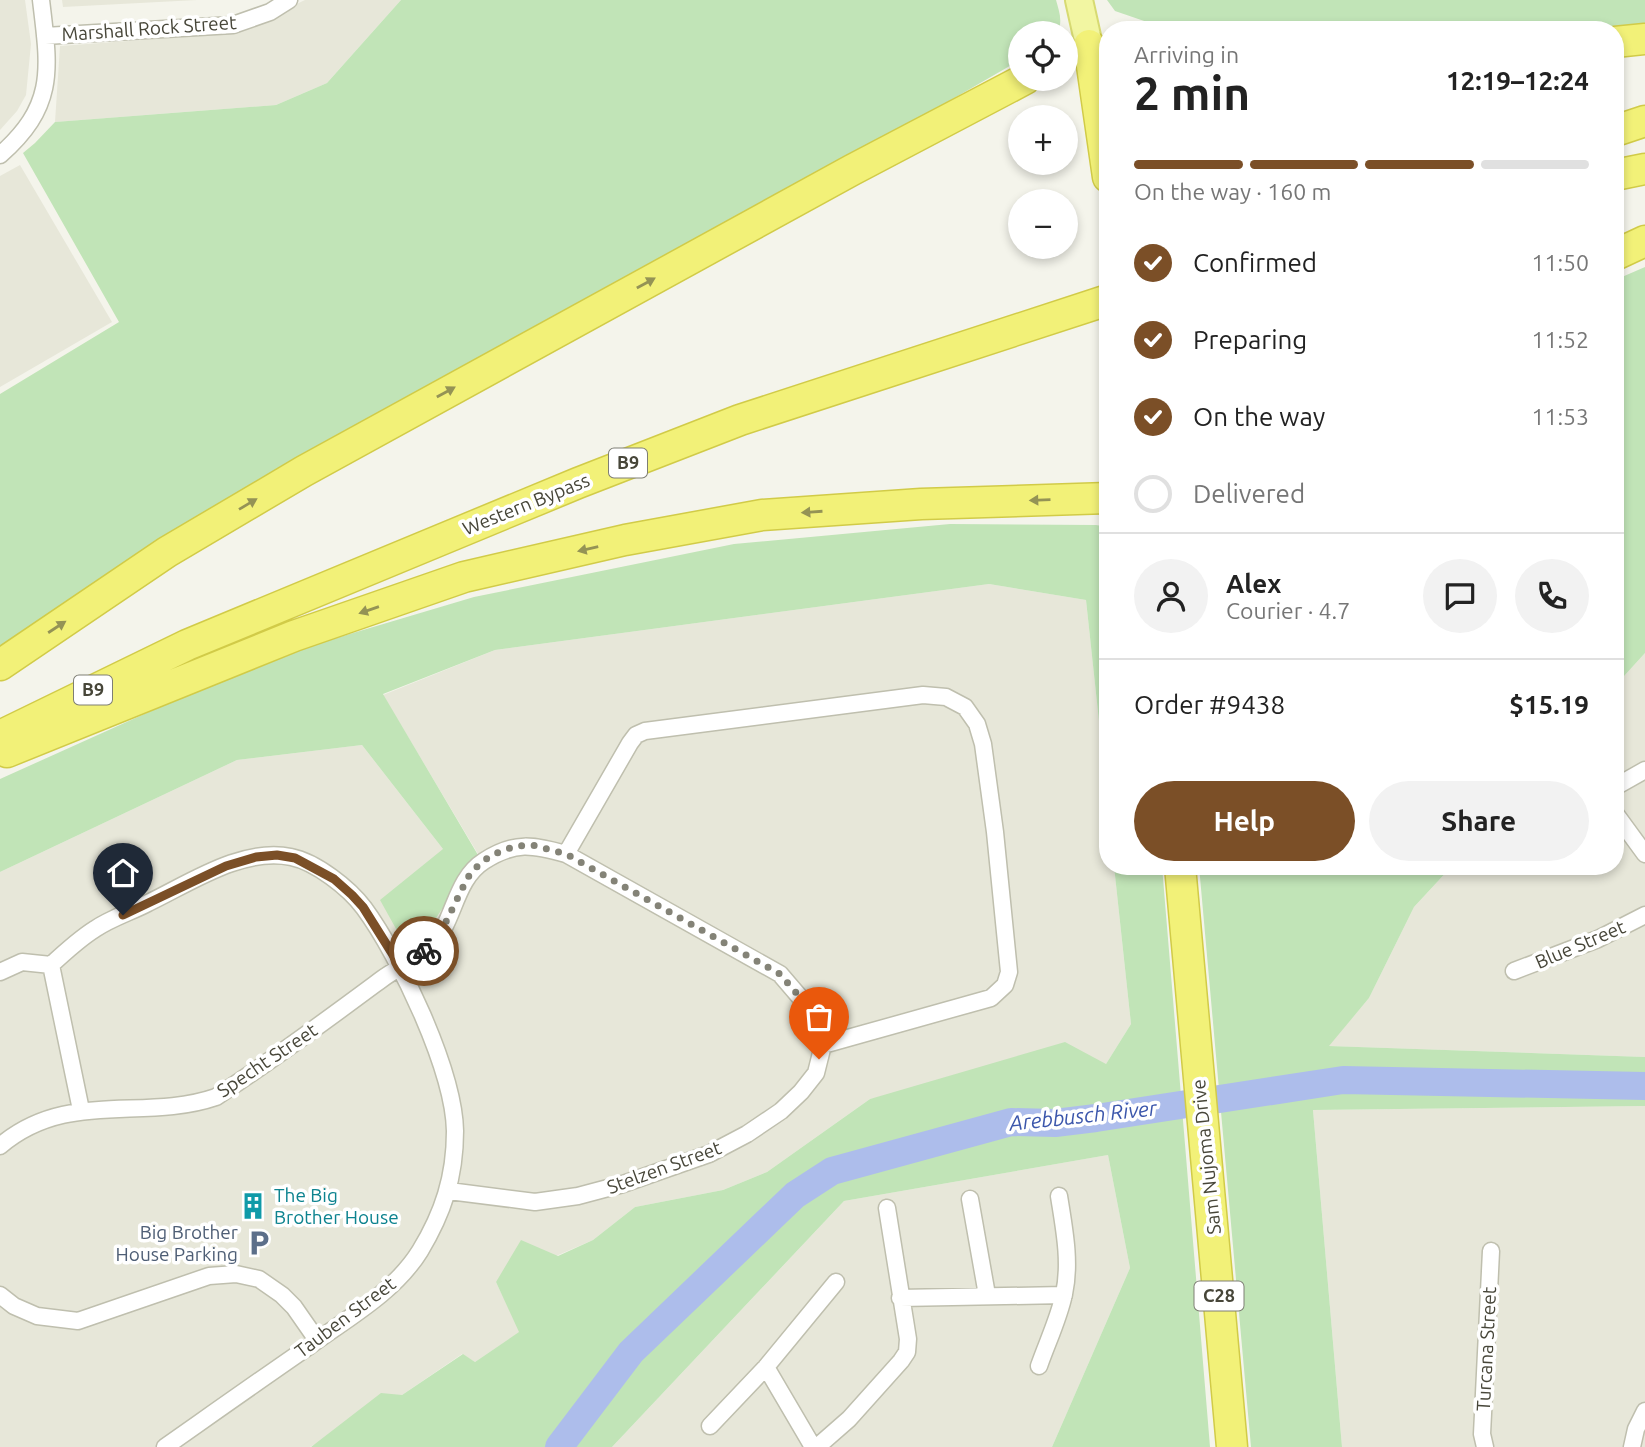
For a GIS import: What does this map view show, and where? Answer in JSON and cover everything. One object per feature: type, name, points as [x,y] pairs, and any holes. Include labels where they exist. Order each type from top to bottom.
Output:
[{"type":"highway","points":[[1624,41],[1645,39]]},
{"type":"highway","points":[[1088,48],[1099,119]]},
{"type":"highway","points":[[0,665],[167,552],[304,471],[852,170],[1008,88]]},
{"type":"highway","points":[[1624,128],[1645,121]]},
{"type":"highway","points":[[1624,174],[1645,169]]},
{"type":"highway","points":[[1624,252],[1645,241]]},
{"type":"highway","name":"Western Bypass","points":[[0,736],[187,645],[578,482],[740,420],[1099,303]]},
{"type":"highway","points":[[0,755],[294,636],[464,577],[625,540],[762,515],[921,504],[1099,498]]},
{"type":"highway","name":"Sam Nujoma Drive","points":[[1181,875],[1232,1447]]},
{"type":"main road","points":[[1079,0],[1088,48]]},
{"type":"street","points":[[0,155],[18,139],[40,104],[47,76],[41,0]]},
{"type":"street","name":"Marshall Rock Street","points":[[45,36],[233,25],[270,12],[289,0]]},
{"type":"street","points":[[400,966],[429,948],[438,938],[468,877],[481,862],[516,846],[532,845],[566,854],[780,974],[810,1009],[820,1028],[823,1045],[991,998],[1005,985],[1009,972],[983,744],[977,724],[965,707],[946,697],[923,695],[645,731],[636,735],[630,743],[566,854]]},
{"type":"street","points":[[1624,782],[1645,770]]},
{"type":"street","points":[[1624,825],[1645,854]]},
{"type":"street","name":"Tauben Street","points":[[51,965],[99,926],[226,866],[256,857],[277,855],[295,858],[334,879],[363,907],[400,966],[449,1089],[455,1132],[449,1191],[418,1254],[398,1279],[362,1309],[165,1447]]},
{"type":"street","name":"Blue Street","points":[[1514,971],[1598,939],[1645,915]]},
{"type":"street","points":[[0,972],[22,962],[51,965],[81,1110]]},
{"type":"street","name":"Specht Street","points":[[0,1146],[10,1138],[47,1120],[81,1110],[178,1105],[216,1097],[400,966]]},
{"type":"street","name":"Stelzen Street","points":[[449,1191],[535,1202],[578,1196],[623,1184],[709,1154],[770,1118],[801,1093],[816,1073],[823,1045]]},
{"type":"street","points":[[1039,1366],[1064,1295],[1068,1270],[1059,1196]]},
{"type":"street","points":[[970,1199],[987,1295]]},
{"type":"street","points":[[766,1367],[815,1447],[864,1404],[907,1352],[908,1339],[887,1208]]},
{"type":"street","name":"Turcana Street","points":[[1485,1447],[1482,1434],[1491,1251]]},
{"type":"street","points":[[0,1295],[15,1306],[37,1316],[78,1321],[209,1276],[236,1274],[259,1279],[282,1295],[294,1307],[317,1340]]},
{"type":"street","points":[[710,1426],[766,1367],[836,1282]]},
{"type":"street","points":[[900,1298],[1064,1295]]},
{"type":"street","points":[[1632,1447],[1636,1429],[1645,1411]]},
{"type":"shaded area","points":[[0,0],[25,0],[31,44],[26,95],[17,111],[0,130]]},
{"type":"shaded area","points":[[62,0],[197,0],[63,7]]},
{"type":"shaded area","points":[[305,0],[401,0],[327,83],[276,105],[55,122],[60,46],[236,33]]},
{"type":"shaded area","points":[[20,165],[112,322],[0,387],[0,176]]},
{"type":"shaded area","points":[[989,584],[1086,600],[1099,721],[1099,875],[1115,875],[1131,1024],[1106,1064],[870,1099],[767,1172],[723,1190],[635,1207],[593,1240],[496,1282],[520,1332],[475,1362],[462,1354],[402,1395],[310,1447],[0,1447],[0,872],[237,760],[362,745],[443,849],[478,854],[383,695],[495,650]]},
{"type":"shaded area","points":[[1645,653],[1645,1057],[1328,1046],[1369,998],[1414,907],[1444,875],[1624,875],[1624,676]]},
{"type":"shaded area","points":[[1645,1106],[1645,1447],[1342,1447],[1313,1110]]},
{"type":"shaded area","points":[[1108,1155],[1130,1268],[1052,1447],[612,1447],[844,1201]]},
{"type":"green space","points":[[401,0],[1056,0],[1060,21],[1008,21],[1008,67],[0,648],[0,394],[119,322],[23,153],[55,122],[276,105],[327,83]]},
{"type":"green space","points":[[1107,0],[1645,0],[1645,23],[1624,26],[1624,21],[1144,21],[1115,11]]},
{"type":"green space","points":[[1645,267],[1645,653],[1624,676],[1624,276]]},
{"type":"green space","points":[[950,524],[1099,526],[1099,721],[1086,600],[989,584],[495,650],[383,694],[478,855],[420,942],[400,936],[380,900],[443,849],[362,745],[237,760],[0,872],[0,779],[171,702],[306,647],[474,597],[734,544]]},
{"type":"green space","points":[[1115,875],[1163,875],[1210,1447],[1052,1447],[1130,1268],[1108,1155],[844,1201],[612,1447],[311,1447],[381,1393],[402,1395],[463,1354],[475,1362],[519,1332],[496,1282],[521,1240],[558,1256],[593,1240],[635,1207],[723,1190],[767,1172],[870,1099],[1065,1042],[1106,1064],[1131,1024]]},
{"type":"green space","points":[[1200,875],[1444,875],[1414,907],[1369,998],[1329,1046],[1645,1057],[1645,1106],[1313,1110],[1342,1447],[1251,1447]]},
{"type":"waterway","name":"Arebbusch River","points":[[559,1447],[631,1352],[795,1195],[832,1171],[1011,1122],[1055,1123],[1096,1118],[1343,1080],[1645,1086]]},
{"type":"way so far","points":[[424,951],[438,938],[468,877],[481,862],[516,846],[532,845],[566,854],[780,974],[810,1009],[820,1028],[823,1045],[819,1059]]},
{"type":"place","name":"The Big Brother House","points":[[253,1206]]},
{"type":"place","name":"Big Brother House Parking","points":[[259,1243]]},
{"type":"route","points":[[123,915],[226,866],[256,857],[277,855],[295,858],[334,879],[352,895],[363,907],[400,966],[424,951]]}]
